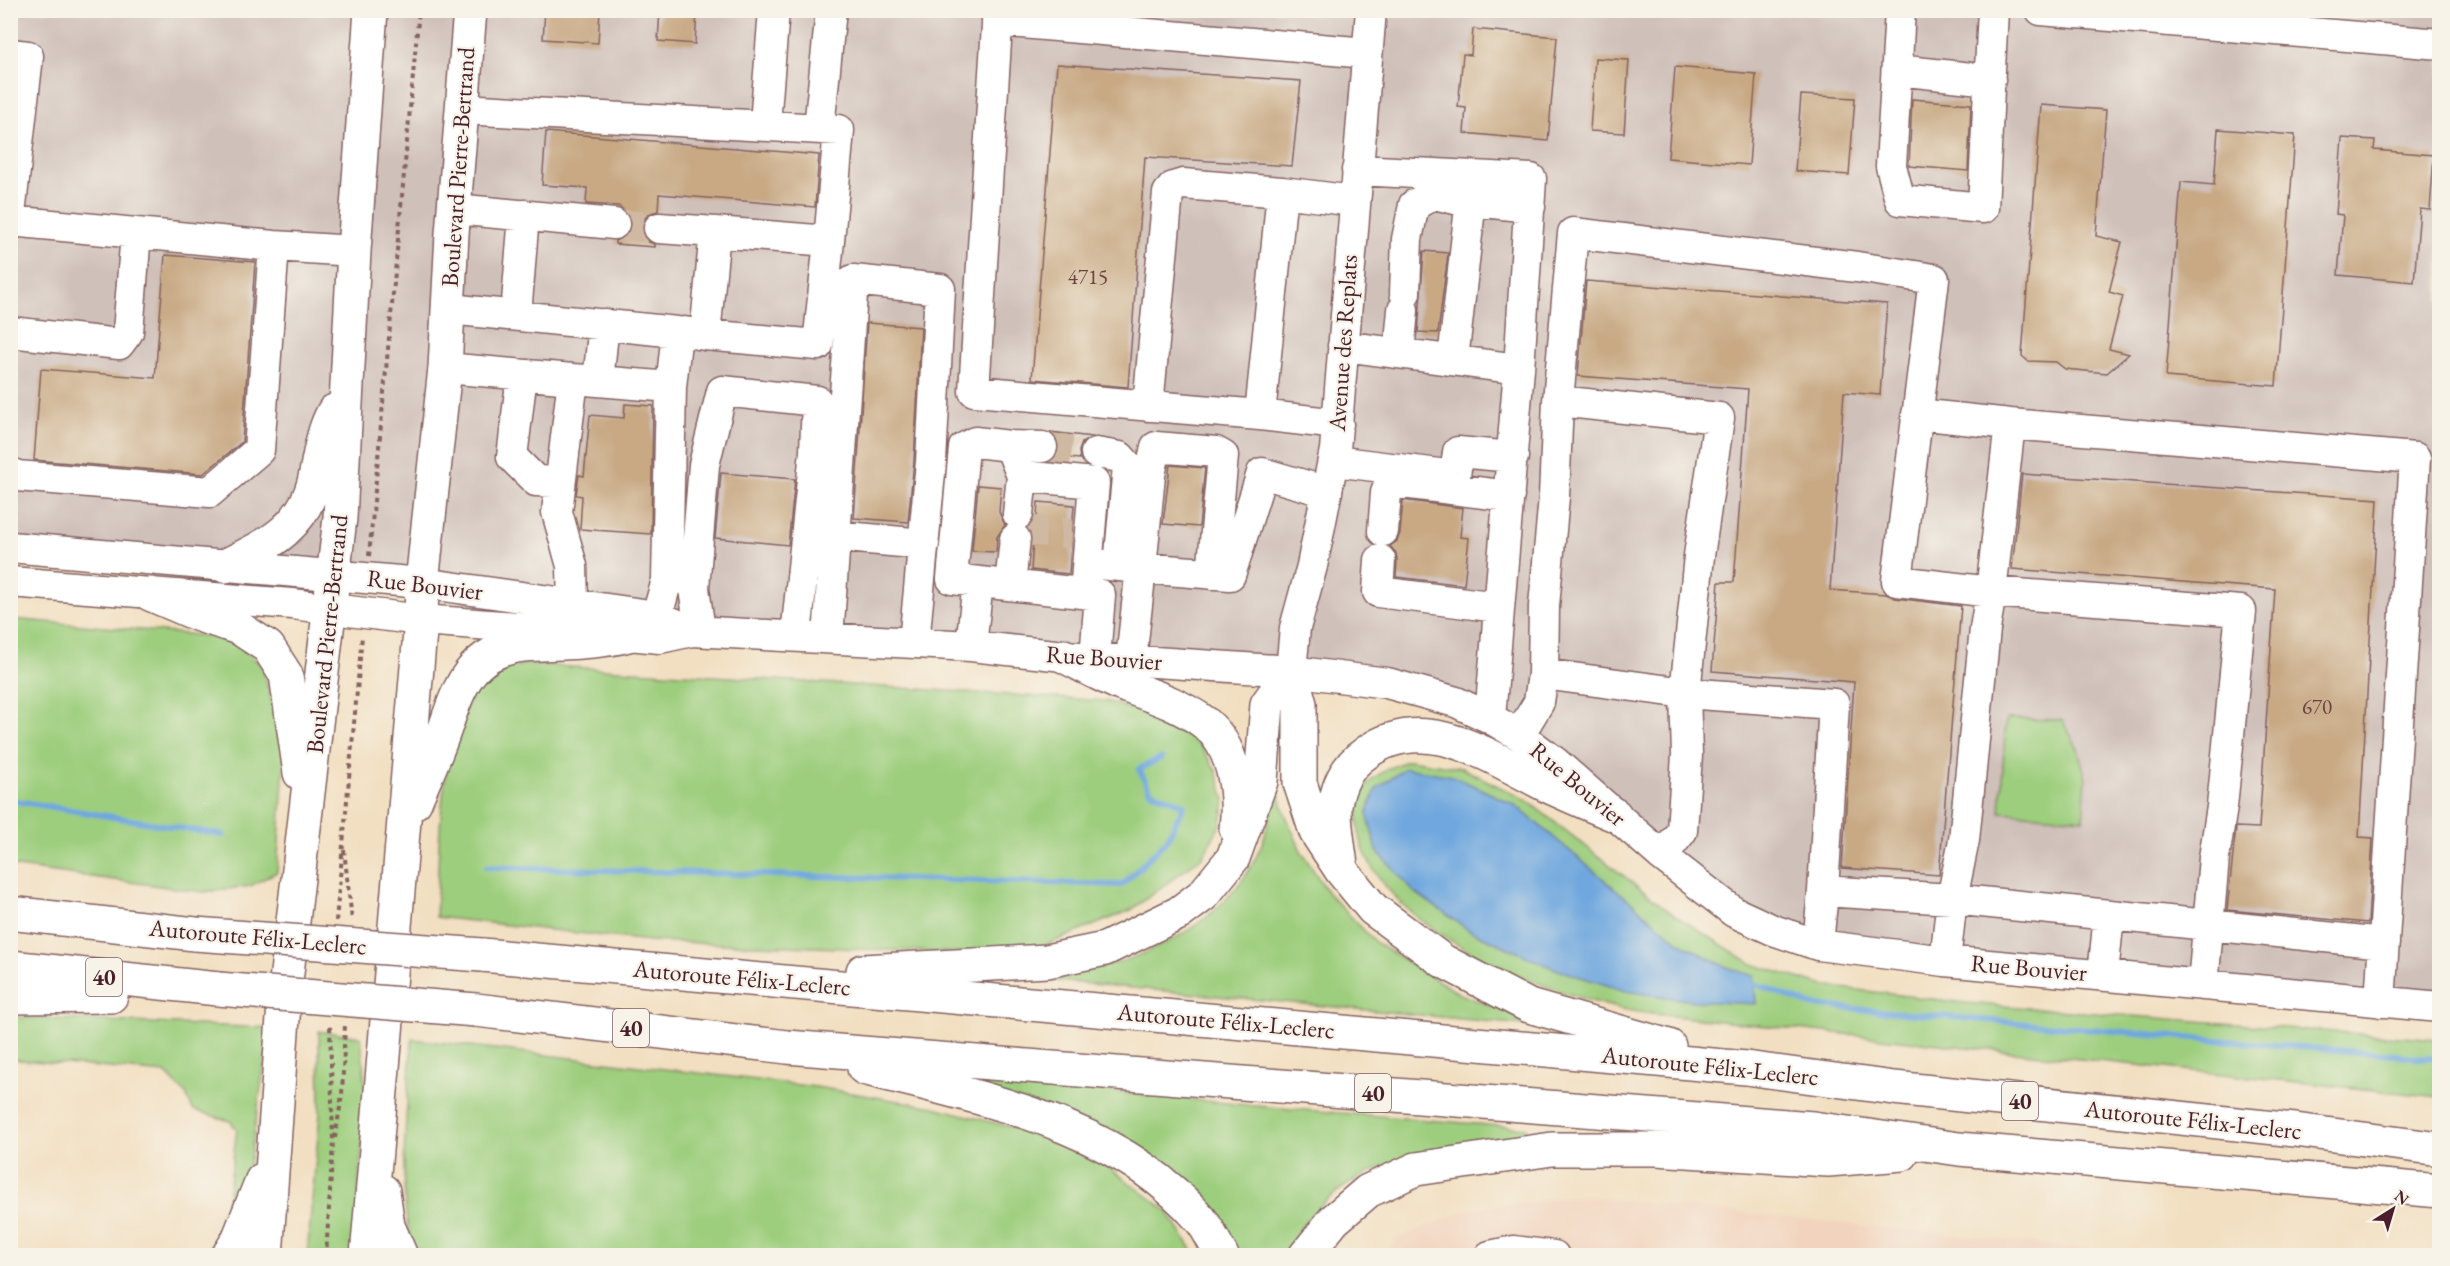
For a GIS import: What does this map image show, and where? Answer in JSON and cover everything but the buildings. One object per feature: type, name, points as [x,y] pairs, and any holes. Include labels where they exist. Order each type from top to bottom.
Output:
[{"type":"main road","name":"Boulevard Pierre-Bertrand","points":[[266,1256],[285,990],[340,518],[354,251],[371,10]]},
{"type":"main road","name":"Boulevard Pierre-Bertrand","points":[[367,1256],[421,620],[422,583],[445,368],[454,209],[470,10]]},
{"type":"main road","points":[[225,567],[274,541],[308,502],[326,426],[346,388]]},
{"type":"main road","points":[[150,594],[199,615],[239,628],[268,647],[286,675],[305,818]]},
{"type":"main road","points":[[403,832],[443,734],[452,705],[462,682],[475,666],[491,656],[521,645],[607,641],[628,636]]},
{"type":"main road","points":[[1079,656],[1124,685],[1167,701],[1205,724],[1216,736],[1228,754],[1236,785],[1238,814],[1233,858]]},
{"type":"main road","points":[[706,975],[899,970],[1047,962],[1105,949],[1179,913],[1203,895],[1233,858],[1262,781],[1268,704],[1291,671]]},
{"type":"main road","points":[[1291,671],[1300,704],[1300,783],[1316,832],[1341,870],[1373,909],[1443,961],[1529,1006],[1746,1068]]},
{"type":"main road","points":[[1341,870],[1335,808],[1340,784],[1356,760],[1377,744],[1400,737],[1449,739],[1484,752],[1547,785],[1615,815]]},
{"type":"main road","name":"Autoroute Félix-Leclerc","points":[[21,912],[195,934],[482,955],[1746,1068],[1894,1088],[2295,1130],[2439,1149]]},
{"type":"main road","name":"Autoroute Félix-Leclerc","points":[[10,967],[208,988],[476,1010],[787,1047],[1813,1128],[1959,1149],[2439,1191]]},
{"type":"main road","points":[[10,997],[118,996],[208,988]]},
{"type":"main road","points":[[787,1047],[1030,1113],[1085,1136],[1139,1166],[1173,1192],[1202,1221],[1222,1256]]},
{"type":"main road","points":[[2295,1130],[2439,1136]]},
{"type":"main road","points":[[376,1148],[388,1226],[401,1256]]},
{"type":"main road","points":[[1305,1256],[1334,1220],[1368,1191],[1416,1169],[1552,1149],[1656,1149],[1828,1160],[1959,1149]]},
{"type":"main road","points":[[228,1256],[238,1240],[274,1150]]},
{"type":"street","points":[[765,124],[774,10]]},
{"type":"street","points":[[819,128],[831,10]]},
{"type":"street","name":"Avenue des Replats","points":[[1291,671],[1295,628],[1312,566],[1334,461],[1371,10]]},
{"type":"street","points":[[1900,10],[1891,166],[1900,200],[1983,208],[1993,10]]},
{"type":"street","points":[[2041,10],[2157,15],[2439,44]]},
{"type":"street","points":[[1338,424],[1260,415],[974,391],[998,16],[1367,53]]},
{"type":"street","points":[[10,54],[28,56],[10,214]]},
{"type":"street","points":[[1897,70],[1990,80]]},
{"type":"street","points":[[448,309],[818,345],[839,130],[765,124],[462,109]]},
{"type":"street","points":[[1357,170],[1467,192]]},
{"type":"street","points":[[1399,353],[1407,239],[1414,205],[1434,194],[1467,192],[1531,179],[1520,369],[1490,718]]},
{"type":"street","points":[[1148,406],[1168,194],[1173,187],[1183,184],[1282,192],[1354,201]]},
{"type":"street","points":[[1260,415],[1282,192]]},
{"type":"street","points":[[1453,360],[1467,192]]},
{"type":"street","points":[[454,209],[614,224]]},
{"type":"street","points":[[516,315],[524,215]]},
{"type":"street","points":[[10,221],[274,246],[354,251]]},
{"type":"street","points":[[659,228],[829,241]]},
{"type":"street","points":[[657,616],[667,580],[670,387],[691,333],[715,232]]},
{"type":"street","points":[[10,332],[119,344],[128,332],[136,233]]},
{"type":"street","points":[[1519,735],[1539,702],[1544,674],[1544,606],[1554,497],[1558,401],[1573,233],[1857,267],[1934,279],[1897,581],[1991,592],[2241,611],[2222,807],[2214,858],[2203,985]]},
{"type":"street","points":[[10,472],[17,476],[210,492],[235,471],[259,450],[274,246]]},
{"type":"street","points":[[828,638],[853,280],[940,289],[931,462],[914,643]]},
{"type":"street","points":[[573,604],[572,566],[557,512],[560,482],[585,380],[604,324]]},
{"type":"street","points":[[1343,346],[1520,369]]},
{"type":"street","points":[[445,368],[670,387]]},
{"type":"street","points":[[522,375],[512,456],[536,481],[560,482]]},
{"type":"street","points":[[696,631],[694,588],[704,465],[722,391],[817,401],[815,451],[796,636]]},
{"type":"street","points":[[1558,401],[1719,418],[1699,556],[1685,693],[1687,754],[1682,831],[1662,856]]},
{"type":"street","points":[[1917,414],[2415,458],[2380,1002]]},
{"type":"street","points":[[1945,961],[1952,899],[1964,840],[1985,629],[2010,423]]},
{"type":"street","points":[[1042,447],[975,442],[964,448],[952,579],[1092,594]]},
{"type":"street","points":[[1010,446],[1022,476],[1010,585]]},
{"type":"street","points":[[1130,567],[1156,447],[1216,452],[1233,454],[1238,462],[1236,489],[1230,504],[1219,510],[1212,574]]},
{"type":"street","points":[[1334,461],[1455,476],[1458,452],[1513,457]]},
{"type":"street","points":[[1096,453],[1120,457],[1128,466],[1131,660]]},
{"type":"street","points":[[1088,563],[1230,575],[1262,473],[1327,492]]},
{"type":"street","points":[[1022,476],[1095,483],[1081,534],[1092,594],[1079,656]]},
{"type":"street","points":[[1498,607],[1378,592],[1386,493],[1389,484],[1394,482],[1509,496]]},
{"type":"street","points":[[835,536],[924,544]]},
{"type":"street","name":"Rue Bouvier","points":[[10,547],[422,583],[657,616],[696,631]]},
{"type":"street","name":"Rue Bouvier","points":[[10,582],[329,608],[421,620],[628,636],[660,638],[696,631],[971,646],[1291,671],[1387,683],[1456,702],[1519,735],[1556,763],[1662,856],[1734,912],[1773,930],[1818,945],[1945,961],[2439,1007]]},
{"type":"street","points":[[971,646],[978,582]]},
{"type":"street","points":[[1544,674],[1685,693],[1834,704],[1818,945]]},
{"type":"street","points":[[1823,891],[1952,899],[2384,943]]},
{"type":"street","points":[[2103,975],[2109,915]]},
{"type":"street","points":[[1490,1256],[1514,1251],[1554,1256]]},
{"type":"path","points":[[368,566],[419,10]]},
{"type":"path","points":[[344,847],[362,632]]},
{"type":"path","points":[[326,1256],[333,1142]]},
{"type":"shaded area","points":[[10,11],[2439,11],[2439,1007],[1773,930],[1456,702],[692,631],[11,545]]},
{"type":"shaded area","points":[[1581,1196],[2148,1255],[1385,1256],[1398,1238],[1471,1208]]},
{"type":"green space","points":[[11,619],[234,638],[262,667],[285,748],[277,872],[250,886],[204,892],[11,866]]},
{"type":"green space","points":[[524,664],[1106,701],[1164,719],[1199,744],[1216,770],[1225,800],[1221,824],[1202,857],[1131,910],[1021,955],[649,941],[436,917],[440,824],[444,789],[450,754],[459,723],[472,696],[490,676]]},
{"type":"green space","points":[[2006,719],[2062,720],[2078,749],[2086,779],[2083,819],[2000,812]]},
{"type":"green space","points":[[1409,760],[1462,768],[1526,800],[1673,914],[1752,964],[1824,986],[1966,1003],[2439,1040],[2439,1097],[1644,1013],[1563,992],[1517,974],[1471,952],[1429,926],[1394,895],[1369,861],[1358,824],[1360,799],[1370,782],[1378,775]]},
{"type":"green space","points":[[1275,779],[1284,811],[1301,851],[1328,893],[1376,943],[1460,994],[1546,1027],[1037,979],[1132,958],[1178,937],[1199,923],[1218,907],[1250,868],[1264,838]]},
{"type":"green space","points":[[11,1017],[270,1028],[240,1224],[223,1255],[206,1255],[224,1225],[237,1129],[230,1121],[193,1110],[186,1094],[165,1073],[11,1059]]},
{"type":"green space","points":[[319,1031],[361,1037],[366,1097],[353,1255],[307,1256],[320,1113]]},
{"type":"green space","points":[[412,1039],[816,1087],[934,1107],[1022,1130],[1103,1163],[1166,1210],[1196,1255],[417,1256],[410,1236],[404,1182]]},
{"type":"green space","points":[[988,1079],[1255,1106],[1526,1128],[1526,1137],[1456,1146],[1387,1165],[1356,1180],[1328,1199],[1303,1224],[1284,1255],[1236,1255],[1216,1220],[985,1089]]},
{"type":"water","points":[[1405,768],[1453,776],[1515,805],[1679,942],[1724,966],[1754,976],[1756,1004],[1693,1001],[1626,991],[1555,969],[1470,931],[1413,891],[1377,851],[1367,814],[1376,789]]},
{"type":"waterway","points":[[487,867],[1122,885],[1167,840],[1184,805],[1150,791],[1139,769],[1161,758]]},
{"type":"waterway","points":[[10,800],[223,835]]},
{"type":"waterway","points":[[1748,981],[1810,1005],[2440,1059]]},
{"type":"tunnel","points":[[614,224],[659,228]]},
{"type":"tunnel","points":[[1042,447],[1096,453]]},
{"type":"tunnel","points":[[1016,530],[1072,533]]}]
